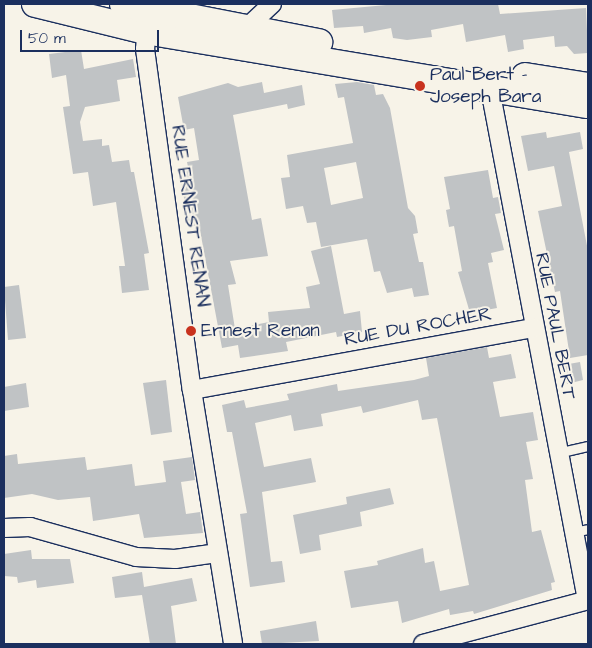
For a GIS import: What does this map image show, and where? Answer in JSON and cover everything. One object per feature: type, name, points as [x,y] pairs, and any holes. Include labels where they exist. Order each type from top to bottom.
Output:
[{"type":"main road","points":[[35,4],[147,20],[250,28],[588,86]]},
{"type":"main road","points":[[123,4],[147,20],[219,43],[588,105]]},
{"type":"street","points":[[219,43],[250,28],[272,4]]},
{"type":"street","name":"RUE ERNEST RENAN","points":[[147,20],[192,390],[233,644]]},
{"type":"street","name":"RUE PAUL BERT","points":[[490,89],[557,453],[581,531],[588,600]]},
{"type":"street","name":"RUE DU ROCHER","points":[[192,390],[534,328]]},
{"type":"street","points":[[4,528],[30,526],[136,557],[175,559],[217,553]]},
{"type":"street","points":[[423,644],[588,600]]},
{"type":"lane","points":[[557,453],[588,446]]},
{"type":"building","points":[[397,4],[498,4],[500,14],[586,8],[588,53],[574,54],[567,46],[555,47],[554,36],[523,40],[524,49],[508,52],[505,35],[466,42],[463,24],[431,30],[432,37],[407,40],[393,38],[391,28],[364,33],[363,26],[334,28],[332,10]]},
{"type":"building","points":[[81,50],[84,69],[133,59],[136,77],[117,80],[120,101],[85,107],[80,122],[83,141],[102,139],[102,146],[109,145],[112,162],[129,160],[131,172],[134,172],[149,253],[144,254],[149,290],[122,293],[119,266],[125,266],[116,202],[93,206],[88,172],[73,174],[63,107],[70,106],[66,75],[52,78],[49,54]]},
{"type":"building","points":[[262,82],[264,93],[302,85],[305,105],[288,109],[287,104],[233,115],[252,220],[261,218],[268,256],[230,261],[236,284],[228,285],[235,329],[269,322],[268,312],[310,308],[306,287],[320,284],[311,251],[331,246],[344,314],[360,311],[362,332],[337,337],[336,332],[286,342],[288,351],[240,358],[238,345],[222,348],[199,225],[189,227],[179,169],[188,167],[187,162],[199,160],[194,128],[184,130],[178,97],[228,83],[238,87]]},
{"type":"building","points":[[357,82],[374,85],[376,95],[383,94],[390,108],[408,208],[415,216],[418,233],[413,234],[419,262],[423,262],[429,295],[414,297],[412,288],[387,293],[380,271],[374,272],[367,239],[321,247],[316,222],[307,223],[303,206],[286,209],[281,178],[290,177],[287,155],[353,143],[344,97],[338,98],[335,84]],"holes":[[[356,162],[363,198],[331,205],[324,168]]]},
{"type":"building","points":[[546,132],[547,138],[580,132],[583,149],[569,152],[588,251],[588,355],[570,358],[560,291],[555,292],[538,211],[562,206],[554,166],[528,171],[521,136]]},
{"type":"building","points":[[488,170],[493,198],[498,197],[501,213],[495,214],[504,250],[491,253],[493,262],[488,263],[497,308],[470,313],[458,272],[462,271],[454,226],[449,227],[446,210],[450,209],[444,177]]},
{"type":"building","points":[[19,285],[26,338],[8,340],[4,287]]},
{"type":"building","points":[[487,347],[489,358],[511,354],[516,378],[493,382],[500,417],[533,412],[538,440],[526,442],[533,479],[525,480],[532,532],[541,530],[555,582],[551,583],[552,590],[474,614],[473,611],[450,615],[449,609],[402,623],[398,601],[351,608],[344,571],[378,565],[377,561],[423,548],[425,563],[434,561],[440,591],[469,585],[437,418],[422,420],[418,400],[363,413],[361,406],[321,414],[323,426],[294,431],[291,415],[255,423],[264,467],[311,458],[316,482],[262,492],[271,562],[282,561],[285,582],[250,587],[240,514],[247,513],[232,432],[227,432],[222,405],[244,400],[246,408],[289,400],[287,394],[337,384],[338,391],[414,380],[429,376],[426,358]]},
{"type":"building","points":[[580,362],[583,380],[567,384],[563,365]]},
{"type":"building","points":[[166,380],[172,432],[151,435],[143,383]]},
{"type":"building","points":[[26,383],[29,407],[4,411],[4,387]]},
{"type":"building","points":[[17,454],[18,464],[85,457],[87,470],[132,464],[135,486],[166,482],[163,461],[192,457],[195,480],[181,482],[186,514],[200,512],[203,533],[144,538],[139,514],[93,521],[90,497],[58,500],[32,494],[4,498],[4,456]]},
{"type":"building","points":[[390,488],[394,504],[360,512],[362,526],[319,535],[321,550],[300,554],[293,515],[347,504],[346,497]]},
{"type":"building","points":[[31,550],[32,559],[70,559],[74,583],[37,588],[36,580],[18,583],[17,577],[4,576],[4,554]]},
{"type":"building","points":[[142,572],[144,587],[192,578],[197,601],[171,606],[176,644],[150,644],[142,595],[115,598],[112,577]]},
{"type":"building","points":[[316,621],[319,641],[262,644],[260,631]]},
{"type":"place","name":"Paul Bert - Joseph Bara","points":[[420,86]]},
{"type":"place","name":"Ernest Renan","points":[[191,331]]}]
